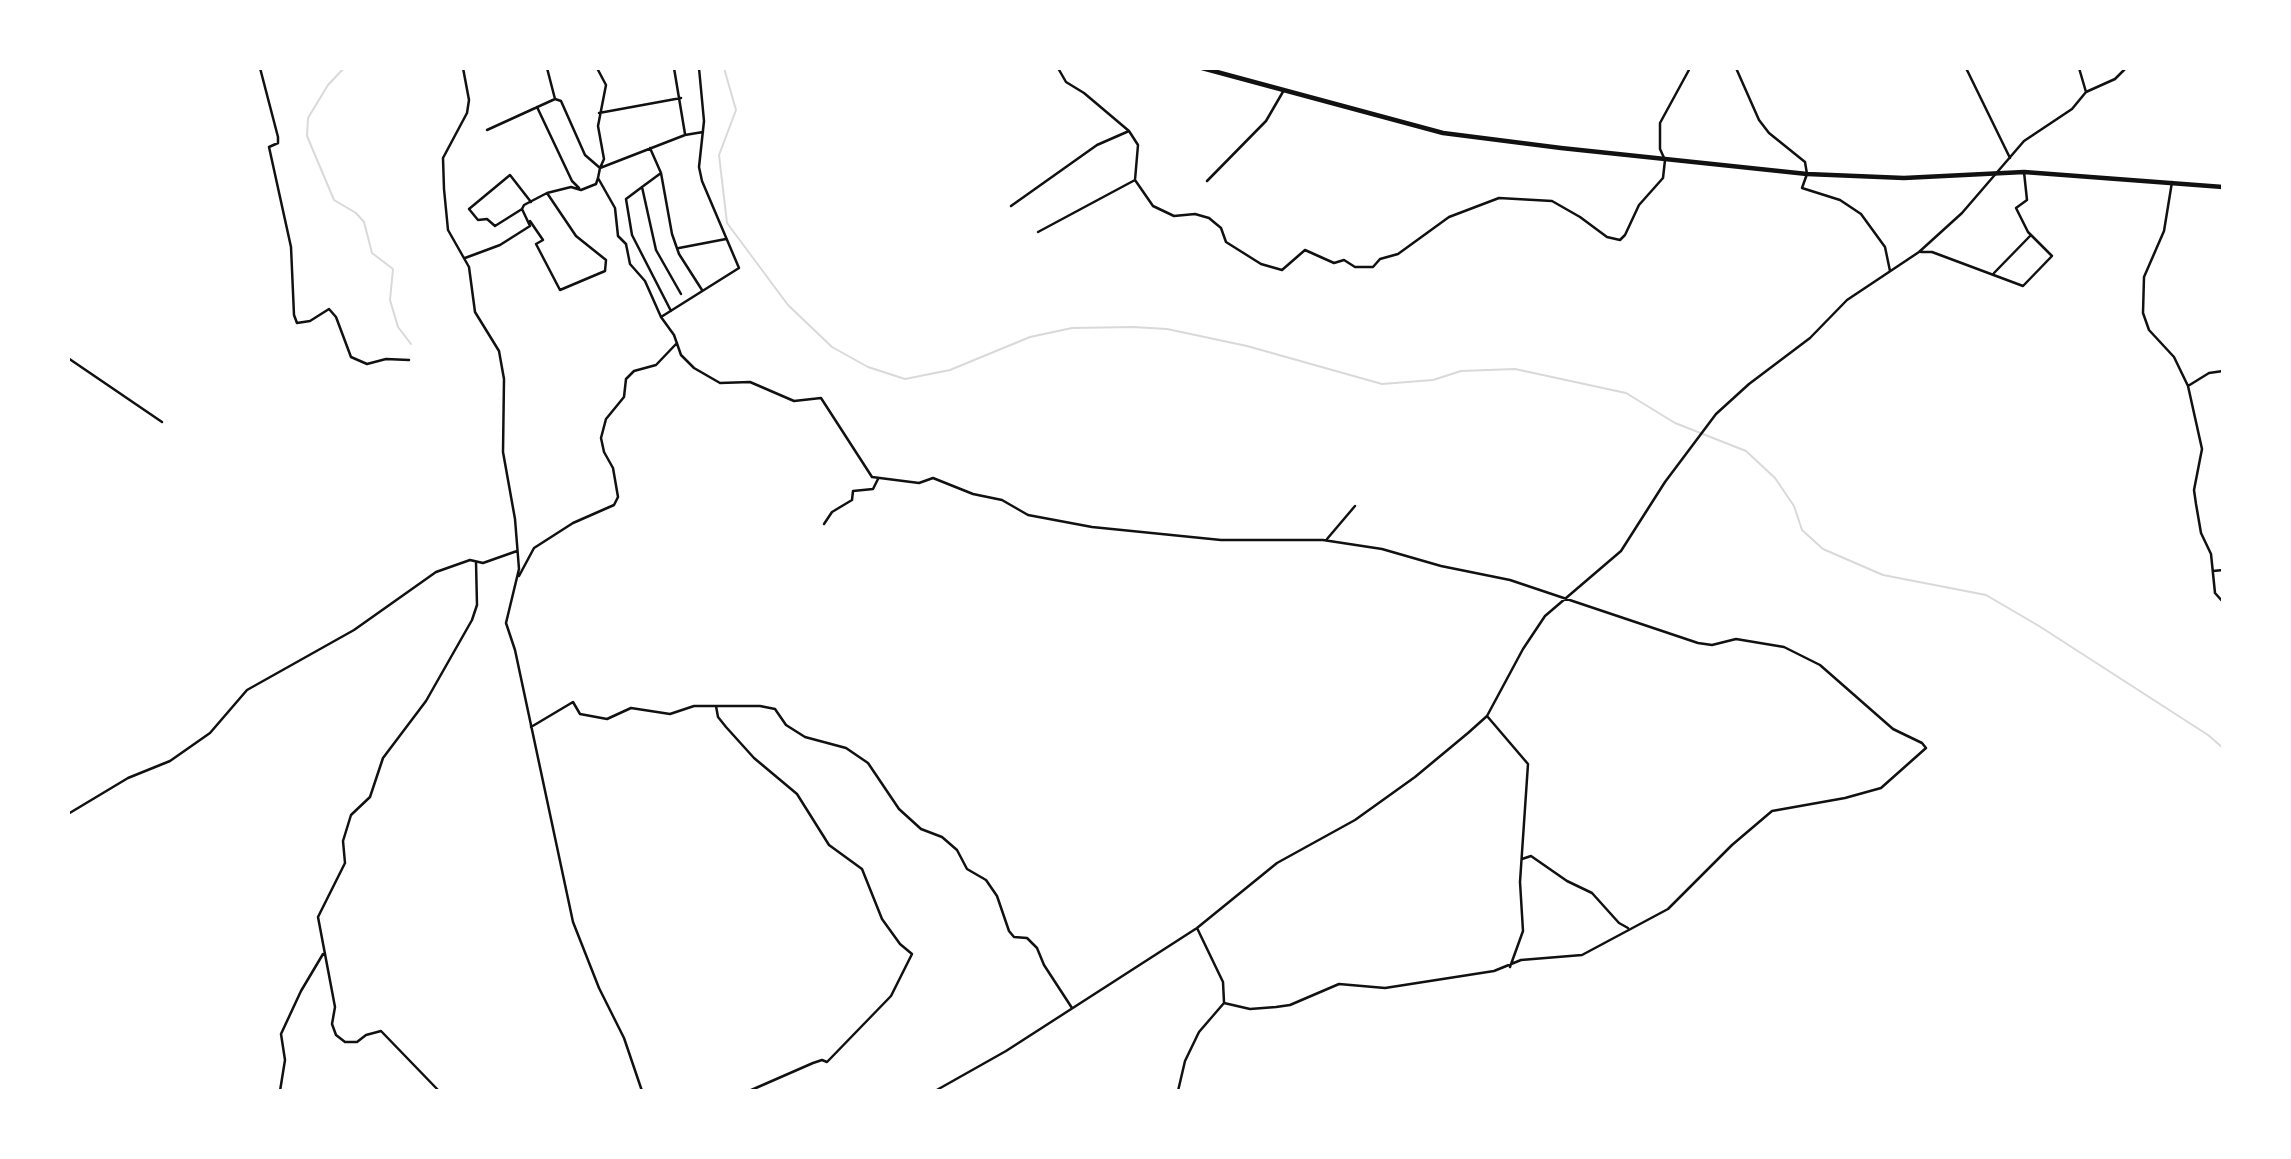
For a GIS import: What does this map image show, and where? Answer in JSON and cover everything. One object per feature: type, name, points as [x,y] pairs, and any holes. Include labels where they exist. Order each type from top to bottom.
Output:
[{"type":"main road","points":[[1202,68],[1443,133],[1665,160],[1807,174],[1885,178],[2024,172],[2223,187]]},
{"type":"street","points":[[260,68],[278,137],[278,143],[269,146],[291,247],[293,315],[298,323],[310,320],[329,309],[351,357],[368,364],[386,359],[409,360]]},
{"type":"street","points":[[463,68],[469,100],[467,113],[443,158],[447,230],[465,258],[473,278],[475,312],[499,351],[504,379],[503,452],[515,519],[519,569],[506,623],[515,650],[573,922],[599,988],[624,1038],[642,1091]]},
{"type":"street","points":[[547,68],[555,99]]},
{"type":"street","points":[[531,202],[510,175],[469,209],[478,220],[487,219],[495,226],[547,193],[571,187],[581,191],[596,184],[604,159],[598,127],[606,85],[597,68]]},
{"type":"street","points":[[674,68],[685,135]]},
{"type":"street","points":[[661,317],[739,268],[702,181],[699,167],[704,132],[704,97],[699,68]]},
{"type":"street","points":[[1058,68],[1066,82],[1084,93],[1129,131],[1138,145],[1135,180],[1153,206],[1174,216],[1195,214],[1209,218],[1221,228],[1226,242],[1261,264],[1282,270],[1305,250],[1334,263],[1344,260],[1364,269],[1373,267],[1380,260],[1398,254],[1449,217],[1499,198],[1552,201],[1607,237],[1620,240],[1639,205],[1663,178],[1665,160],[1660,149],[1660,123],[1690,68]]},
{"type":"street","points":[[1736,68],[1759,120],[1769,133],[1805,162],[1807,174],[1802,188],[1840,200],[1861,214],[1885,247],[1890,271]]},
{"type":"street","points":[[1966,68],[2010,158]]},
{"type":"street","points":[[2079,68],[2086,92]]},
{"type":"street","points":[[935,1091],[982,1066],[1196,928],[1277,863],[1355,820],[1395,792],[1487,716],[1534,630],[1563,600],[1621,551],[1689,449],[1716,414],[1749,384],[1810,338],[1847,300],[1919,252],[1962,213],[2024,141],[2071,109],[2086,92],[2115,79],[2126,68]]},
{"type":"street","points":[[1207,181],[1266,121],[1284,90]]},
{"type":"street","points":[[599,113],[681,98]]},
{"type":"street","points":[[487,130],[555,99],[561,101],[585,155],[600,168]]},
{"type":"street","points":[[537,107],[572,181],[581,191]]},
{"type":"street","points":[[1011,206],[1097,145],[1129,131]]},
{"type":"street","points":[[600,168],[685,135],[704,132]]},
{"type":"street","points":[[650,148],[661,173],[677,248],[702,290]]},
{"type":"street","points":[[1919,252],[1932,252],[2024,286],[2052,256],[2031,235],[2016,208],[2027,201],[2024,172]]},
{"type":"street","points":[[661,173],[626,199],[632,235],[671,311]]},
{"type":"street","points":[[598,178],[615,208],[618,236],[626,244],[630,264],[645,281],[661,317],[687,363],[720,383],[750,382],[794,401],[821,398],[867,471],[878,479],[892,478],[919,483],[933,478],[973,494],[1002,500],[1027,515],[1092,527],[1221,540],[1323,540],[1382,549],[1510,580],[1563,600],[1606,609],[1673,636],[1698,643],[1712,645],[1736,639],[1784,647],[1821,665],[1893,729],[1926,748],[1881,788],[1845,798],[1772,811],[1732,845],[1668,909],[1628,928],[1582,955],[1521,960],[1510,967],[1385,988],[1339,984],[1276,1007],[1250,1009],[1224,1003]]},
{"type":"street","points":[[1038,232],[1135,180]]},
{"type":"street","points":[[2172,182],[2164,231],[2144,276],[2143,313],[2148,330],[2174,357],[2188,386],[2202,449],[2194,490],[2213,571],[2215,593],[2223,603]]},
{"type":"street","points":[[642,187],[656,250],[681,294]]},
{"type":"street","points":[[522,209],[542,240],[536,244],[560,290],[605,271],[606,260],[576,236],[547,193]]},
{"type":"street","points":[[465,258],[517,235],[530,226],[530,221]]},
{"type":"street","points":[[1994,273],[2031,235]]},
{"type":"street","points":[[677,248],[726,239]]},
{"type":"street","points":[[516,582],[534,548],[573,523],[614,505],[618,497],[613,468],[604,452],[601,438],[606,419],[624,397],[626,379],[634,371],[656,365],[677,343]]},
{"type":"street","points":[[68,358],[162,422]]},
{"type":"street","points":[[2188,386],[2209,373],[2223,371]]},
{"type":"street","points":[[824,524],[832,512],[852,500],[853,491],[873,489],[878,479]]},
{"type":"street","points":[[1323,540],[1355,506]]},
{"type":"street","points":[[68,814],[128,778],[170,761],[210,733],[247,690],[354,631],[436,572],[454,564],[483,563],[517,551]]},
{"type":"street","points":[[439,1091],[381,1031],[357,1042],[345,1042],[336,1035],[332,1024],[335,1007],[318,917],[345,863],[345,827],[351,815],[370,797],[383,758],[426,701],[472,620],[477,605],[476,562]]},
{"type":"street","points":[[2213,571],[2223,570]]},
{"type":"street","points":[[531,727],[573,702],[580,714],[607,719],[631,708],[670,714],[694,706],[775,709],[786,725],[805,737],[846,748],[868,763],[899,809],[921,829],[942,837],[957,850],[967,869],[986,880],[1007,918],[1009,931],[1014,937],[1027,938],[1037,948],[1044,965],[1072,1009]]},
{"type":"street","points":[[716,706],[718,717],[754,758],[797,794],[829,845],[862,869],[882,919],[912,954],[891,996],[827,1062],[822,1060],[813,1063],[749,1091]]},
{"type":"street","points":[[1487,716],[1528,764],[1522,859],[1523,931],[1510,967]]},
{"type":"street","points":[[1522,859],[1531,856],[1567,881],[1592,892],[1619,923],[1628,928]]},
{"type":"street","points":[[1178,1091],[1185,1061],[1199,1032],[1224,1003],[1223,982],[1196,928]]},
{"type":"street","points":[[280,1091],[285,1060],[281,1034],[300,991],[323,954]]},
{"type":"waterway","points":[[344,68],[328,85],[308,118],[307,136],[334,200],[356,213],[364,222],[372,253],[393,269],[390,300],[398,327],[411,344]]},
{"type":"waterway","points":[[724,68],[736,110],[719,155],[727,223],[788,305],[832,347],[868,367],[905,379],[950,370],[1030,337],[1072,328],[1133,327],[1167,329],[1247,346],[1382,384],[1433,380],[1461,371],[1515,369],[1626,393],[1675,423],[1746,451],[1775,478],[1794,506],[1802,530],[1823,549],[1883,575],[1986,595],[2208,735],[2223,748]]}]
